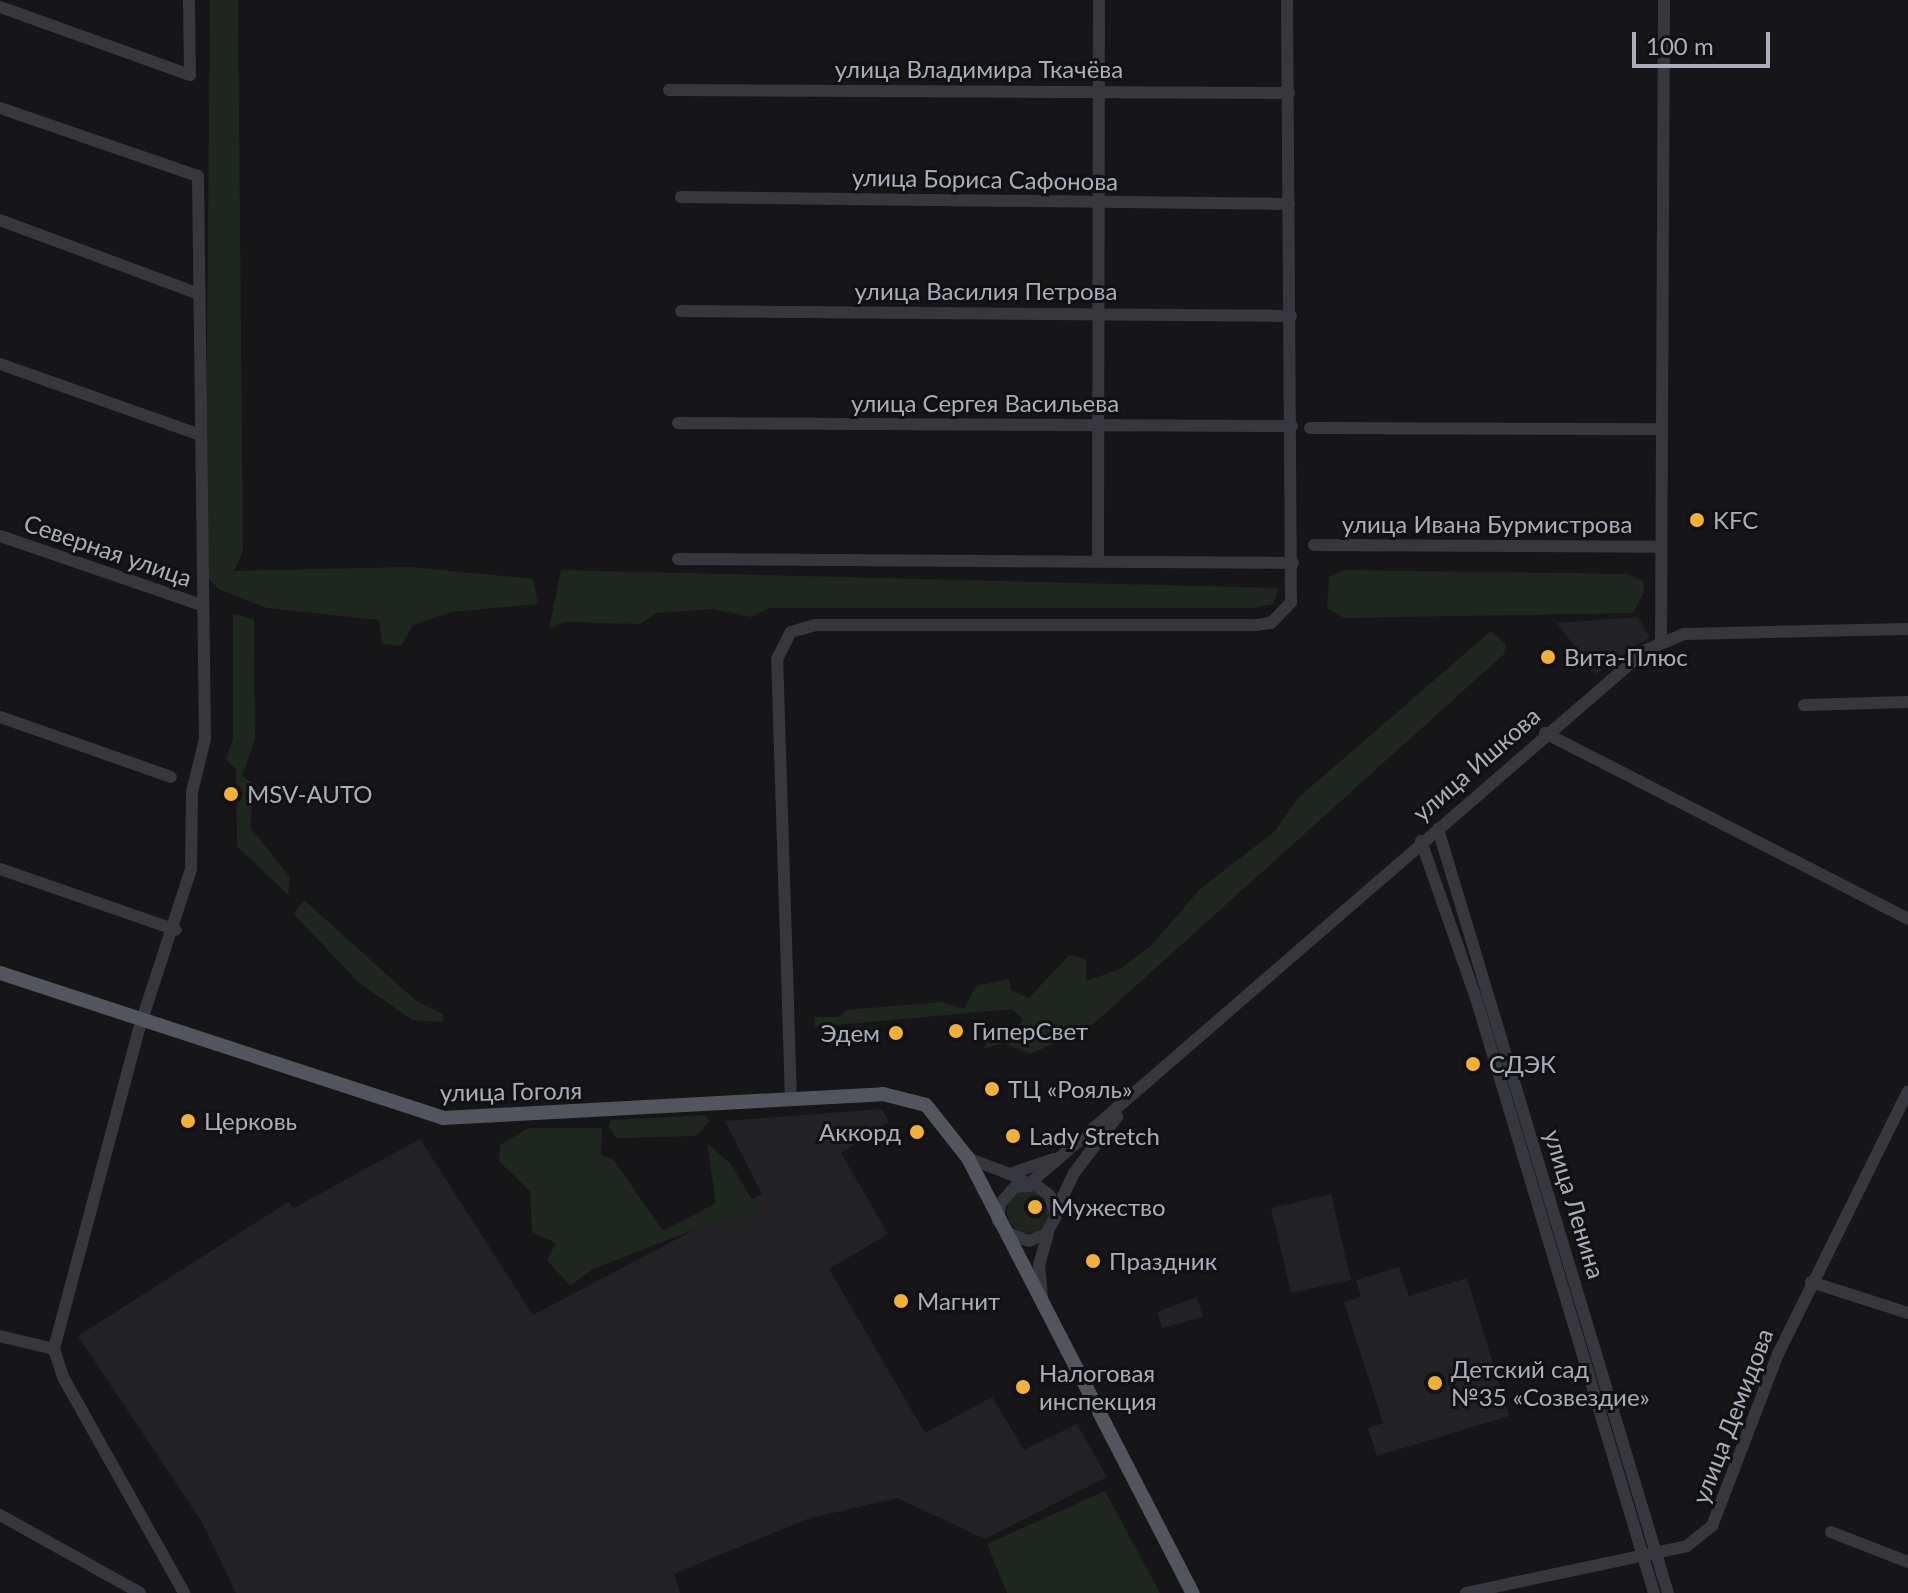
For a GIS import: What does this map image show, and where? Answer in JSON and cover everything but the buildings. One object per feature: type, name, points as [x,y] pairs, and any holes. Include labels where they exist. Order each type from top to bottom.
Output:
[{"type":"main road","name":"улица Гоголя","points":[[0,973],[443,1118],[791,1100],[913,1098],[942,1118],[968,1158],[1001,1226]]},
{"type":"main road","points":[[1001,1226],[1193,1593]]},
{"type":"street","points":[[1,3],[190,75],[189,0]]},
{"type":"street","points":[[1098,560],[1099,0]]},
{"type":"street","points":[[791,1100],[779,812],[777,659],[784,639],[815,625],[1271,623],[1291,602],[1287,0]]},
{"type":"street","points":[[1661,642],[1659,547],[1664,0]]},
{"type":"street","name":"улица Владимира Ткачёва","points":[[669,90],[1289,93]]},
{"type":"street","points":[[0,108],[198,176],[198,434],[205,739],[192,792],[191,869],[176,930],[141,1021],[54,1349],[183,1590],[166,1593]]},
{"type":"street","name":"улица Бориса Сафонова","points":[[681,197],[1289,204]]},
{"type":"street","points":[[0,220],[199,294]]},
{"type":"street","name":"улица Василия Петрова","points":[[681,311],[1291,316]]},
{"type":"street","points":[[0,364],[198,434]]},
{"type":"street","name":"улица Сергея Васильева","points":[[678,423],[1292,426]]},
{"type":"street","points":[[1310,428],[1660,429]]},
{"type":"street","name":"Северная улица","points":[[0,536],[201,605]]},
{"type":"street","name":"улица Ивана Бурмистрова","points":[[1314,545],[1659,547]]},
{"type":"street","points":[[678,559],[1293,563]]},
{"type":"street","name":"улица Ишкова","points":[[1029,1184],[1438,829],[1609,675],[1661,642],[1732,630],[1908,629]]},
{"type":"street","points":[[1804,705],[1908,702]]},
{"type":"street","points":[[0,717],[171,777]]},
{"type":"street","points":[[1545,733],[1908,919]]},
{"type":"street","name":"улица Ленина","points":[[1438,829],[1668,1593]]},
{"type":"street","name":"улица Ленина","points":[[1421,841],[1654,1593]]},
{"type":"street","points":[[0,869],[176,930]]},
{"type":"street","name":"улица Ишкова","points":[[1056,1211],[1074,1173],[1139,1091]]},
{"type":"street","name":"улица Демидова","points":[[1466,1593],[1658,1554],[1697,1540],[1719,1514],[1811,1282],[1908,1091]]},
{"type":"street","points":[[968,1158],[1010,1174],[1050,1196],[1056,1211],[1039,1265],[1044,1309]]},
{"type":"street","points":[[1010,1174],[1056,1158]]},
{"type":"street","points":[[1029,1184],[1004,1195],[1001,1226],[1029,1241],[1049,1231]]},
{"type":"street","points":[[1811,1282],[1908,1313]]},
{"type":"street","points":[[0,1336],[54,1349]]},
{"type":"street","points":[[0,1515],[140,1593]]},
{"type":"street","points":[[1831,1532],[1908,1562]]},
{"type":"shaded area","points":[[210,0],[238,0],[243,551],[234,571],[410,567],[533,579],[538,604],[451,612],[413,625],[401,646],[382,644],[379,620],[267,608],[219,589],[205,575]]},
{"type":"shaded area","points":[[561,570],[1279,588],[1273,604],[1252,608],[769,608],[751,617],[713,609],[656,613],[640,624],[564,622],[549,629]]},
{"type":"shaded area","points":[[1344,570],[1628,574],[1643,581],[1644,592],[1633,613],[1344,618],[1327,608],[1329,577]]},
{"type":"shaded area","points":[[233,614],[254,619],[255,739],[242,776],[254,784],[250,827],[290,877],[288,895],[237,846],[236,770],[226,759],[233,738]]},
{"type":"shaded area","points":[[1638,617],[1650,637],[1595,674],[1557,623]]},
{"type":"shaded area","points":[[1491,631],[1506,644],[1504,654],[1089,1028],[1030,1054],[1004,1043],[985,1048],[990,1028],[1016,1030],[1023,1019],[1012,1009],[815,1027],[814,1017],[839,1017],[846,1010],[943,1002],[964,1009],[976,986],[1009,979],[1011,990],[1029,998],[1069,955],[1086,959],[1086,981],[1120,969],[1152,945],[1200,889],[1274,832],[1298,798]]},
{"type":"shaded area","points":[[304,900],[415,1000],[443,1014],[443,1022],[412,1020],[358,982],[294,914]]},
{"type":"shaded area","points":[[882,1109],[889,1122],[841,1153],[888,1234],[829,1269],[925,1433],[992,1397],[1024,1450],[1077,1424],[1107,1477],[985,1539],[897,1498],[807,1519],[674,1574],[680,1593],[236,1593],[202,1522],[78,1336],[288,1202],[294,1208],[420,1139],[533,1315],[762,1194],[725,1121]]},
{"type":"shaded area","points":[[704,1115],[710,1121],[696,1136],[616,1138],[609,1126],[611,1120]]},
{"type":"shaded area","points":[[528,1128],[602,1128],[601,1155],[613,1159],[663,1231],[716,1203],[707,1143],[730,1163],[760,1213],[750,1219],[737,1213],[593,1269],[570,1286],[547,1260],[556,1243],[532,1232],[530,1191],[499,1161],[500,1145]]},
{"type":"shaded area","points":[[1028,1191],[1043,1197],[1049,1212],[1043,1227],[1028,1233],[1013,1227],[1007,1212],[1013,1197]]},
{"type":"shaded area","points":[[1331,1194],[1351,1280],[1291,1293],[1271,1208]]},
{"type":"shaded area","name":"Детский сад №35 «Созвездие»","points":[[1399,1267],[1409,1296],[1467,1278],[1509,1416],[1377,1456],[1368,1428],[1383,1423],[1344,1302],[1361,1297],[1356,1280]]},
{"type":"shaded area","points":[[1197,1297],[1203,1317],[1162,1328],[1157,1312]]},
{"type":"shaded area","points":[[1105,1491],[1160,1593],[1007,1593],[987,1544]]},
{"type":"place","name":"KFC","points":[[1697,520]]},
{"type":"place","name":"Вита-Плюс","points":[[1548,657]]},
{"type":"place","name":"MSV-AUTO","points":[[231,794]]},
{"type":"place","name":"ГиперСвет","points":[[956,1031]]},
{"type":"place","name":"Эдем","points":[[896,1033]]},
{"type":"place","name":"СДЭК","points":[[1473,1064]]},
{"type":"place","name":"ТЦ «Рояль»","points":[[992,1089]]},
{"type":"place","name":"Церковь","points":[[188,1121]]},
{"type":"place","name":"Аккорд","points":[[917,1132]]},
{"type":"place","name":"Lady Stretch","points":[[1013,1136]]},
{"type":"place","name":"Мужество","points":[[1035,1207]]},
{"type":"place","name":"Праздник","points":[[1093,1261]]},
{"type":"place","name":"Магнит","points":[[901,1301]]},
{"type":"place","name":"Детский сад №35 «Созвездие»","points":[[1435,1383]]},
{"type":"place","name":"Налоговая инспекция","points":[[1023,1387]]}]
